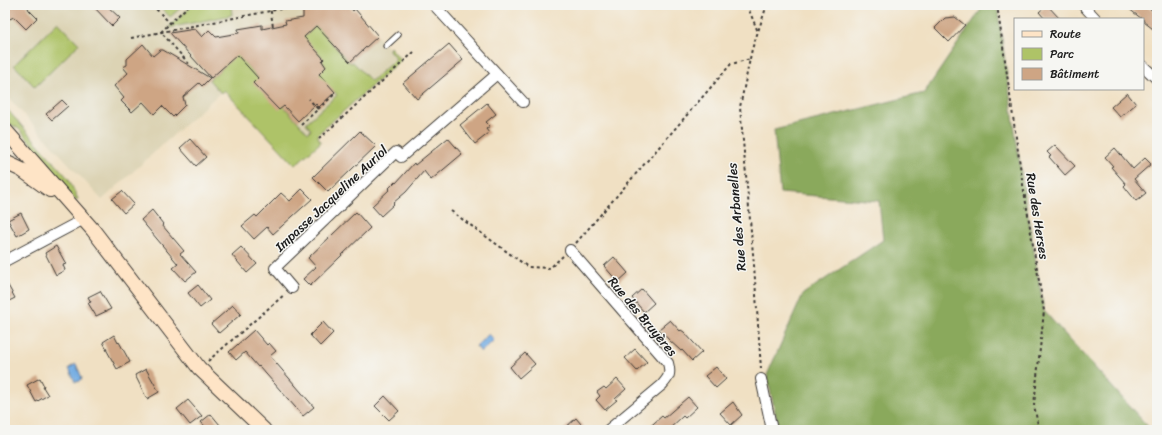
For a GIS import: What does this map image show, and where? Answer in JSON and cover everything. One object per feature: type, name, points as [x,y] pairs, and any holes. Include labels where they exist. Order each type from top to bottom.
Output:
[{"type":"street","points":[[434,5],[523,102]]},
{"type":"street","points":[[1083,5],[1095,18]]},
{"type":"street","points":[[1144,67],[1157,79]]},
{"type":"street","name":"Impasse Jacqueline Auriol","points":[[292,288],[275,268],[396,152],[401,157],[497,74]]},
{"type":"street","points":[[5,130],[84,219],[200,368],[264,430]]},
{"type":"street","points":[[5,162],[22,170],[70,205]]},
{"type":"street","points":[[5,261],[84,219]]},
{"type":"street","name":"Rue des Bruyères","points":[[570,250],[668,363],[670,372],[662,385],[608,430]]},
{"type":"street","points":[[761,379],[772,430]]},
{"type":"lane","points":[[386,46],[398,35]]},
{"type":"path","points":[[152,5],[170,23]]},
{"type":"path","points":[[161,32],[190,5]]},
{"type":"path","points":[[270,5],[273,27]]},
{"type":"path","points":[[130,38],[301,5]]},
{"type":"path","points":[[747,5],[758,32]]},
{"type":"path","name":"Rue des Arbanelles","points":[[761,379],[754,266],[740,107],[750,59],[767,5]]},
{"type":"path","name":"Rue des Herses","points":[[997,5],[1022,179],[1044,311],[1034,405],[1039,430]]},
{"type":"path","points":[[161,32],[190,65]]},
{"type":"path","points":[[319,138],[414,52]]},
{"type":"path","points":[[451,211],[528,267],[550,268],[570,250],[731,64],[750,59]]},
{"type":"path","points":[[301,125],[336,93]]},
{"type":"path","points":[[310,99],[318,109]]},
{"type":"path","points":[[200,368],[292,288]]},
{"type":"shaded area","points":[[5,5],[348,5],[353,10],[355,9],[386,46],[389,48],[390,47],[401,60],[317,135],[321,142],[295,165],[223,90],[102,200],[5,94]]},
{"type":"green space","points":[[158,5],[184,5],[170,17]]},
{"type":"green space","points":[[193,5],[231,5],[232,15],[168,28]]},
{"type":"green space","points":[[984,5],[997,5],[1022,179],[1044,311],[1151,430],[779,430],[767,375],[803,294],[883,240],[879,201],[780,193],[774,130],[924,93]]},
{"type":"green space","points":[[58,22],[79,44],[35,87],[14,65]]},
{"type":"green space","points":[[316,26],[349,62],[353,62],[371,81],[396,59],[389,50],[390,47],[401,60],[317,135],[321,142],[295,165],[224,90],[221,93],[209,80],[230,61],[234,48],[238,56],[308,133],[311,130],[306,123],[337,95],[321,77],[317,75],[326,67],[322,61],[324,59],[309,43],[301,40]]},
{"type":"green space","points":[[5,107],[68,178],[78,199],[76,201],[52,175],[50,165],[19,129],[5,121]]},
{"type":"water","points":[[489,334],[494,340],[481,352],[476,346]]},
{"type":"water","points":[[76,364],[82,378],[78,382],[75,382],[69,368]]},
{"type":"building","points":[[5,5],[27,5],[29,10],[37,18],[26,29],[14,17],[5,21]]},
{"type":"building","points":[[92,5],[106,5],[120,18],[112,26]]},
{"type":"building","points":[[307,5],[348,5],[353,11],[355,9],[378,36],[350,62],[316,26],[304,37],[324,59],[322,61],[326,67],[319,74],[335,92],[319,107],[316,104],[298,121],[284,106],[279,110],[253,83],[258,78],[237,55],[211,78],[170,33],[195,29],[202,37],[209,30],[216,37],[239,33],[238,29],[262,25],[262,29],[286,24],[285,21],[303,18],[303,11]]},
{"type":"building","points":[[1047,5],[1059,18],[1044,18],[1039,12]]},
{"type":"building","points":[[1124,5],[1145,5],[1157,14],[1157,32],[1144,22],[1144,18],[1141,18]]},
{"type":"building","points":[[955,17],[965,25],[949,42],[935,28],[945,18]]},
{"type":"building","points":[[143,44],[153,56],[160,50],[163,50],[210,78],[202,86],[199,83],[183,97],[185,105],[173,117],[162,106],[154,114],[143,102],[132,112],[121,101],[124,98],[114,86],[128,73],[123,67],[127,65],[127,59]]},
{"type":"building","points":[[449,44],[463,60],[417,99],[403,83]]},
{"type":"building","points":[[1127,93],[1136,104],[1120,117],[1111,107]]},
{"type":"building","points":[[62,100],[68,106],[52,120],[46,114]]},
{"type":"building","points":[[487,103],[496,114],[486,122],[490,126],[486,129],[489,133],[475,144],[460,125]]},
{"type":"building","points":[[360,131],[376,146],[328,192],[313,177]]},
{"type":"building","points":[[448,138],[462,154],[431,180],[424,171],[406,192],[381,216],[372,206],[414,163],[415,165]]},
{"type":"building","points":[[190,139],[206,157],[196,166],[180,148]]},
{"type":"building","points":[[1055,145],[1075,166],[1065,175],[1049,157],[1051,156],[1047,152]]},
{"type":"building","points":[[1115,148],[1133,169],[1145,158],[1151,164],[1134,179],[1146,193],[1136,201],[1124,186],[1126,184],[1111,167],[1113,166],[1105,157]]},
{"type":"building","points":[[302,189],[312,199],[273,234],[267,227],[254,239],[242,226],[255,215],[257,217],[281,193],[290,201]]},
{"type":"building","points":[[122,191],[134,204],[124,213],[112,199]]},
{"type":"building","points":[[152,210],[163,224],[162,225],[184,251],[180,254],[196,272],[185,281],[173,268],[178,264],[141,220]]},
{"type":"building","points":[[356,212],[370,228],[310,286],[303,279],[316,267],[308,258]]},
{"type":"building","points":[[21,213],[29,229],[17,236],[8,220]]},
{"type":"building","points":[[56,246],[66,264],[63,265],[65,270],[56,275],[45,253]]},
{"type":"building","points":[[241,247],[257,264],[247,273],[232,255]]},
{"type":"building","points":[[614,257],[628,273],[618,282],[604,266]]},
{"type":"building","points":[[5,280],[15,298],[5,303]]},
{"type":"building","points":[[198,285],[210,300],[200,308],[188,293]]},
{"type":"building","points":[[642,289],[654,303],[644,312],[632,298]]},
{"type":"building","points":[[100,291],[111,309],[96,316],[88,303],[91,302],[88,297]]},
{"type":"building","points":[[233,305],[241,314],[219,333],[211,324]]},
{"type":"building","points":[[670,320],[680,331],[681,330],[684,332],[702,352],[692,361],[659,329]]},
{"type":"building","points":[[323,322],[333,333],[320,346],[310,335]]},
{"type":"building","points":[[254,330],[267,345],[269,343],[276,351],[270,356],[314,407],[303,416],[245,352],[236,360],[229,352]]},
{"type":"building","points":[[114,335],[130,362],[117,369],[103,342]]},
{"type":"building","points":[[635,349],[647,362],[637,371],[625,358]]},
{"type":"building","points":[[525,353],[535,364],[519,378],[510,367]]},
{"type":"building","points":[[716,367],[726,379],[716,388],[705,376]]},
{"type":"building","points":[[146,369],[159,392],[147,399],[135,375]]},
{"type":"building","points":[[40,378],[48,395],[36,402],[27,385]]},
{"type":"building","points":[[617,379],[626,389],[615,399],[617,400],[605,410],[596,400],[600,396],[597,392],[604,387],[606,389]]},
{"type":"building","points":[[385,396],[399,411],[389,420],[375,406]]},
{"type":"building","points":[[688,397],[697,407],[685,418],[683,416],[668,430],[646,430],[662,416],[664,418]]},
{"type":"building","points":[[188,400],[202,416],[190,425],[177,409]]},
{"type":"building","points":[[733,402],[742,415],[731,425],[720,413]]},
{"type":"building","points":[[211,414],[220,425],[214,430],[208,430],[201,422]]},
{"type":"building","points":[[576,418],[586,430],[563,430]]}]
